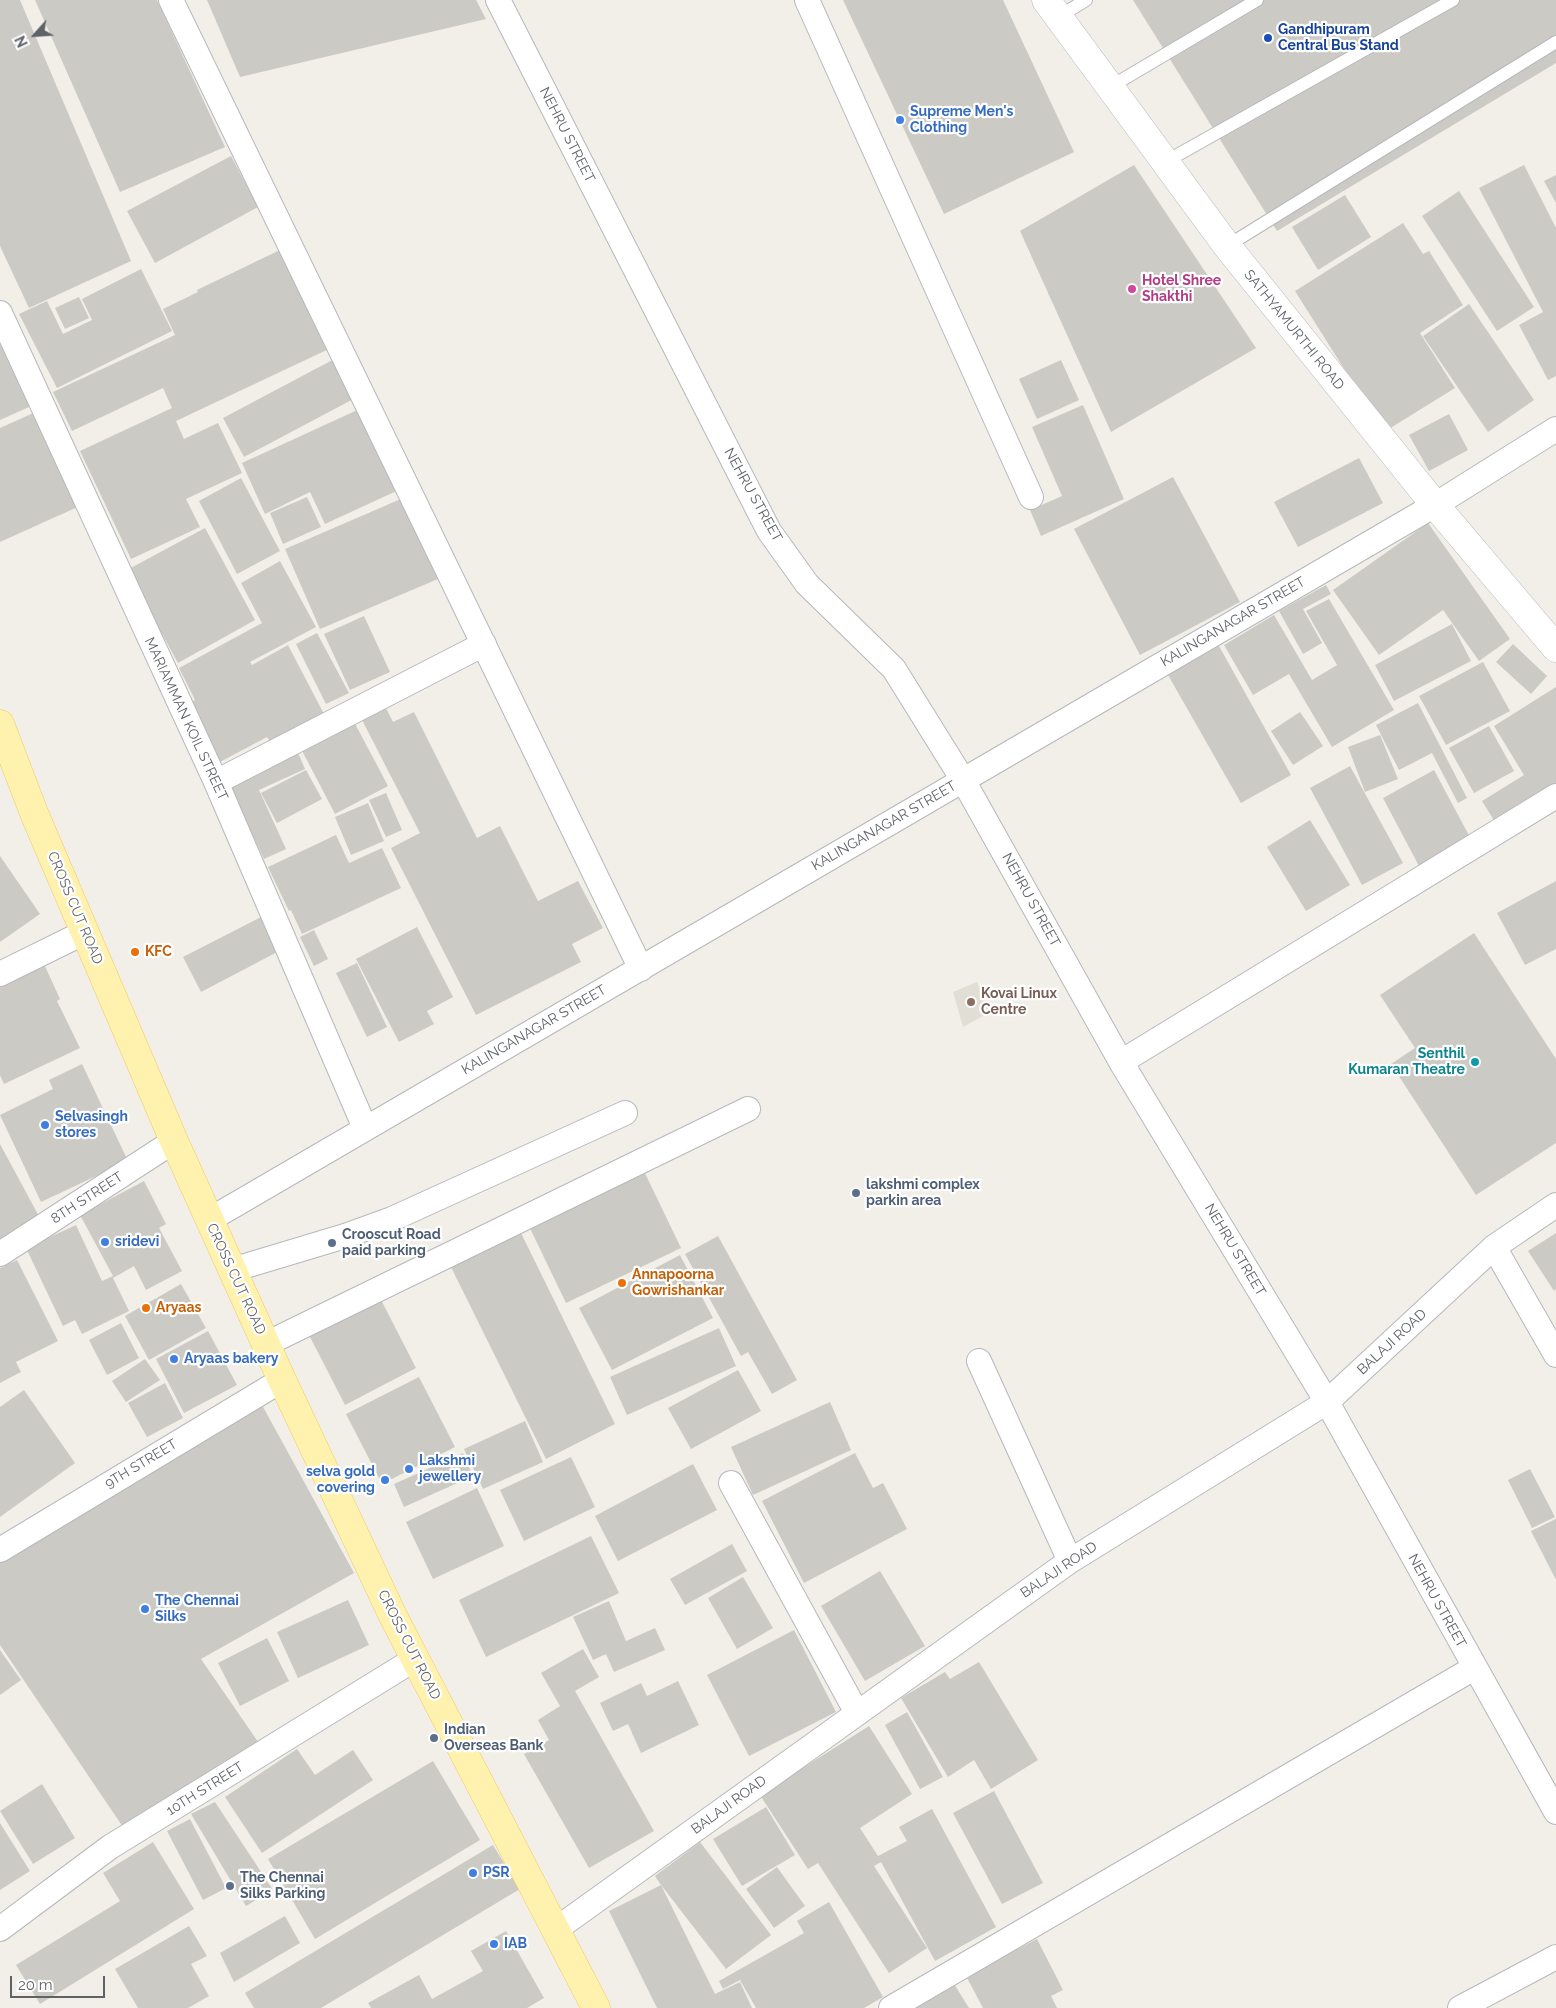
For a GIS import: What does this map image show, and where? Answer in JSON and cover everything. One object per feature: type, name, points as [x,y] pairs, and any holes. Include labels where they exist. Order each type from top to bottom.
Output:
[{"type":"main road","name":"SATHYAMURTHI ROAD","points":[[1052,8],[1227,246],[1435,505],[1556,648]]},
{"type":"main road","name":"CROSS CUT ROAD","points":[[0,724],[34,813],[174,1142],[282,1380],[393,1616],[596,2008]]},
{"type":"street","points":[[171,0],[292,253],[641,968]]},
{"type":"street","name":"NEHRU STREET","points":[[498,0],[769,531],[807,584],[894,669],[963,780],[1121,1062],[1327,1402],[1556,1812]]},
{"type":"street","points":[[807,0],[1031,497]]},
{"type":"street","name":"MARIAMMAN KOIL STREET","points":[[0,313],[216,782],[365,1128]]},
{"type":"street","name":"KALINGANAGAR STREET","points":[[209,1220],[1435,505],[1556,429]]},
{"type":"street","points":[[216,782],[484,644]]},
{"type":"street","points":[[1121,1062],[1556,796]]},
{"type":"street","points":[[0,974],[85,932]]},
{"type":"street","points":[[266,1344],[748,1109]]},
{"type":"street","points":[[232,1270],[345,1236],[392,1219],[625,1113]]},
{"type":"street","name":"8TH STREET","points":[[0,1254],[174,1142]]},
{"type":"street","name":"BALAJI ROAD","points":[[555,1930],[1070,1561],[1327,1402],[1494,1247],[1556,1205]]},
{"type":"street","points":[[1494,1247],[1556,1355]]},
{"type":"street","points":[[979,1361],[1070,1561]]},
{"type":"street","name":"9TH STREET","points":[[0,1550],[282,1380]]},
{"type":"street","points":[[731,1483],[857,1714]]},
{"type":"street","name":"10TH STREET","points":[[0,1928],[110,1848],[415,1659]]},
{"type":"street","points":[[892,2008],[1474,1668]]},
{"type":"street","points":[[1460,2008],[1556,1957]]},
{"type":"lane","points":[[1052,8],[1086,0]]},
{"type":"lane","points":[[1110,88],[1257,0]]},
{"type":"lane","points":[[1165,162],[1453,0]]},
{"type":"lane","points":[[1227,246],[1556,42]]},
{"type":"shaded area","name":"Kovai Linux Centre","points":[[977,982],[990,1012],[963,1027],[953,992]]},
{"type":"building","points":[[0,0],[20,0],[131,261],[29,308],[0,246]]},
{"type":"building","points":[[35,0],[157,0],[225,147],[120,192]]},
{"type":"building","points":[[207,0],[476,0],[486,19],[240,77]]},
{"type":"building","points":[[843,0],[1003,0],[1074,152],[944,214]]},
{"type":"building","points":[[1133,0],[1556,0],[1556,63],[1277,231]]},
{"type":"building","points":[[231,156],[258,207],[155,263],[127,211]]},
{"type":"building","name":"Hotel Shree Shakthi","points":[[1134,165],[1256,348],[1111,432],[1020,231]]},
{"type":"building","points":[[1524,165],[1556,228],[1556,376],[1548,380],[1519,325],[1543,312],[1479,188]]},
{"type":"building","points":[[1556,175],[1556,203],[1544,181]]},
{"type":"building","points":[[1459,191],[1534,307],[1497,331],[1422,216]]},
{"type":"building","points":[[1345,195],[1371,237],[1318,270],[1292,227]]},
{"type":"building","points":[[1403,223],[1423,254],[1429,251],[1463,305],[1420,333],[1455,388],[1384,432],[1295,291]]},
{"type":"building","points":[[284,248],[331,348],[176,421],[184,439],[218,423],[242,473],[186,499],[200,527],[131,559],[80,451],[172,408],[163,388],[72,431],[53,392],[175,335],[163,309],[198,292],[197,290]]},
{"type":"building","points":[[141,269],[172,331],[57,388],[19,314],[47,301],[63,334],[92,320],[82,299]]},
{"type":"building","points":[[79,297],[89,318],[65,329],[55,308]]},
{"type":"building","points":[[1469,304],[1534,400],[1488,432],[1423,336]]},
{"type":"building","points":[[0,338],[38,403],[0,420]]},
{"type":"building","points":[[340,356],[361,395],[244,457],[223,418]]},
{"type":"building","points":[[1061,360],[1079,400],[1037,419],[1019,379]]},
{"type":"building","points":[[1083,405],[1124,499],[1041,536],[1030,510],[1062,496],[1032,427]]},
{"type":"building","points":[[366,406],[403,488],[325,524],[310,492],[265,514],[242,463]]},
{"type":"building","points":[[40,410],[82,505],[0,542],[0,428]]},
{"type":"building","points":[[1449,414],[1468,450],[1429,471],[1409,435]]},
{"type":"building","points":[[1359,458],[1383,503],[1298,547],[1274,502]]},
{"type":"building","points":[[1173,477],[1240,602],[1140,655],[1074,529]]},
{"type":"building","points":[[241,478],[280,551],[237,574],[199,501]]},
{"type":"building","points":[[410,495],[445,576],[320,629],[285,549]]},
{"type":"building","points":[[307,497],[321,527],[283,544],[270,513]]},
{"type":"building","points":[[1428,523],[1510,639],[1479,661],[1443,610],[1379,655],[1333,590]]},
{"type":"building","points":[[205,528],[255,620],[178,663],[127,570]]},
{"type":"building","points":[[280,561],[316,627],[250,662],[252,665],[288,645],[325,716],[272,745],[267,737],[220,762],[188,704],[195,700],[179,668],[262,623],[241,583]]},
{"type":"building","points":[[1326,585],[1331,594],[1303,609],[1322,643],[1303,654],[1279,611]]},
{"type":"building","points":[[1329,599],[1394,710],[1332,747],[1289,674],[1253,695],[1224,645],[1274,615],[1312,680],[1337,665],[1306,611]]},
{"type":"building","points":[[364,616],[390,672],[350,690],[324,634]]},
{"type":"building","points":[[1452,624],[1471,661],[1394,701],[1375,665]]},
{"type":"building","points":[[317,633],[349,693],[326,704],[296,644]]},
{"type":"building","points":[[1513,644],[1547,676],[1531,694],[1496,662]]},
{"type":"building","points":[[1219,646],[1291,775],[1241,803],[1168,675]]},
{"type":"building","points":[[1483,662],[1510,711],[1446,745],[1419,696]]},
{"type":"building","points":[[1556,687],[1556,791],[1498,827],[1482,801],[1524,775],[1494,726]]},
{"type":"building","points":[[1418,703],[1467,798],[1458,803],[1432,753],[1399,770],[1376,725]]},
{"type":"building","points":[[384,704],[393,722],[414,712],[477,838],[500,826],[538,901],[578,881],[603,928],[572,944],[581,962],[476,1015],[391,848],[420,833],[360,716]]},
{"type":"building","points":[[1300,712],[1323,746],[1293,765],[1271,731]]},
{"type":"building","points":[[351,716],[388,786],[335,814],[298,743]]},
{"type":"building","points":[[1489,726],[1514,771],[1474,793],[1449,748]]},
{"type":"building","points":[[1380,735],[1398,779],[1365,792],[1348,747]]},
{"type":"building","points":[[298,753],[305,769],[259,790],[286,849],[264,859],[229,785]]},
{"type":"building","points":[[1350,766],[1403,863],[1362,885],[1310,788]]},
{"type":"building","points":[[306,770],[322,799],[277,823],[261,793]]},
{"type":"building","points":[[1434,770],[1472,841],[1420,868],[1383,798]]},
{"type":"building","points":[[386,793],[402,830],[386,837],[369,800]]},
{"type":"building","points":[[368,803],[384,841],[351,855],[335,817]]},
{"type":"building","points":[[1310,820],[1350,885],[1306,911],[1267,847]]},
{"type":"building","points":[[336,835],[349,863],[382,848],[401,888],[302,934],[268,867]]},
{"type":"building","points":[[0,856],[40,914],[0,942]]},
{"type":"building","points":[[1556,881],[1556,949],[1525,965],[1497,913]]},
{"type":"building","points":[[265,915],[283,949],[201,992],[183,957]]},
{"type":"building","points":[[417,927],[453,997],[427,1011],[434,1024],[399,1042],[356,959]]},
{"type":"building","points":[[314,930],[328,959],[314,966],[300,937]]},
{"type":"building","name":"Senthil Kumaran Theatre","points":[[1474,933],[1556,1059],[1556,1143],[1476,1195],[1391,1064],[1415,1048],[1380,995]]},
{"type":"building","points":[[357,963],[387,1027],[367,1037],[336,973]]},
{"type":"building","points":[[44,964],[60,999],[57,1001],[80,1048],[4,1084],[0,1075],[0,985]]},
{"type":"building","points":[[82,1064],[128,1161],[41,1202],[0,1115],[53,1089],[49,1080]]},
{"type":"building","points":[[0,1144],[41,1220],[0,1242]]},
{"type":"building","points":[[642,1167],[681,1248],[566,1303],[527,1222]]},
{"type":"building","points":[[144,1181],[166,1224],[159,1228],[182,1271],[146,1290],[134,1266],[113,1278],[129,1311],[82,1334],[75,1320],[63,1326],[26,1248],[76,1225],[102,1281],[113,1276],[80,1215]]},
{"type":"building","points":[[519,1229],[615,1424],[546,1459],[449,1263]]},
{"type":"building","points":[[1556,1233],[1556,1289],[1554,1291],[1528,1251]]},
{"type":"building","points":[[718,1236],[797,1380],[772,1394],[748,1352],[741,1356],[685,1254]]},
{"type":"building","points":[[680,1255],[713,1318],[612,1370],[579,1308]]},
{"type":"building","points":[[17,1260],[58,1341],[16,1362],[21,1372],[0,1383],[0,1268]]},
{"type":"building","points":[[181,1284],[206,1328],[149,1360],[125,1316]]},
{"type":"building","points":[[378,1294],[416,1368],[345,1405],[307,1331]]},
{"type":"building","points":[[121,1323],[139,1358],[107,1375],[89,1340]]},
{"type":"building","points":[[719,1328],[736,1366],[627,1415],[610,1377]]},
{"type":"building","points":[[208,1331],[237,1385],[184,1413],[156,1359]]},
{"type":"building","points":[[145,1359],[160,1380],[126,1402],[112,1381]]},
{"type":"building","points":[[738,1370],[761,1411],[691,1449],[668,1408]]},
{"type":"building","points":[[419,1377],[455,1447],[382,1484],[346,1414]]},
{"type":"building","points":[[165,1383],[183,1418],[147,1437],[128,1403]]},
{"type":"building","points":[[24,1390],[75,1463],[0,1517],[0,1407]]},
{"type":"building","name":"The Chennai Silks","points":[[256,1394],[354,1573],[201,1659],[265,1752],[129,1836],[0,1645],[0,1550]]},
{"type":"building","points":[[830,1402],[851,1450],[753,1495],[731,1447]]},
{"type":"building","points":[[525,1421],[543,1462],[483,1489],[464,1449]]},
{"type":"building","points":[[463,1453],[473,1476],[404,1507],[394,1484]]},
{"type":"building","points":[[855,1453],[873,1488],[883,1483],[907,1529],[804,1583],[762,1501]]},
{"type":"building","points":[[571,1457],[595,1507],[524,1541],[500,1490]]},
{"type":"building","points":[[693,1464],[717,1510],[618,1561],[595,1516]]},
{"type":"building","points":[[1530,1469],[1555,1517],[1532,1528],[1508,1480]]},
{"type":"building","points":[[477,1488],[504,1546],[433,1579],[406,1522]]},
{"type":"building","points":[[1556,1519],[1556,1580],[1531,1531]]},
{"type":"building","points":[[591,1536],[619,1593],[486,1657],[459,1600]]},
{"type":"building","points":[[732,1544],[747,1571],[685,1605],[670,1579]]},
{"type":"building","points":[[880,1571],[925,1646],[865,1681],[821,1606]]},
{"type":"building","points":[[743,1577],[773,1628],[737,1649],[708,1598]]},
{"type":"building","points":[[348,1600],[369,1645],[298,1678],[277,1632]]},
{"type":"building","points":[[609,1601],[626,1641],[655,1628],[665,1650],[614,1672],[606,1654],[593,1660],[573,1617]]},
{"type":"building","points":[[794,1630],[836,1712],[749,1756],[707,1675]]},
{"type":"building","points":[[267,1638],[289,1681],[240,1706],[218,1663]]},
{"type":"building","points":[[583,1649],[599,1677],[575,1691],[654,1831],[589,1868],[524,1754],[549,1740],[538,1720],[560,1706],[541,1673]]},
{"type":"building","points":[[0,1650],[21,1680],[0,1695]]},
{"type":"building","points":[[979,1662],[1038,1760],[991,1789],[974,1760],[948,1777],[901,1698],[945,1672],[950,1679]]},
{"type":"building","points":[[678,1681],[699,1725],[641,1753],[628,1724],[613,1731],[600,1703],[641,1683],[647,1696]]},
{"type":"building","points":[[907,1712],[943,1777],[920,1789],[885,1725]]},
{"type":"building","points":[[869,1726],[912,1794],[860,1828],[878,1856],[907,1841],[899,1827],[932,1809],[996,1927],[935,1961],[881,1862],[874,1866],[927,1948],[889,1973],[818,1863],[808,1869],[760,1795]]},
{"type":"building","points":[[297,1749],[315,1775],[353,1750],[373,1780],[262,1853],[225,1797]]},
{"type":"building","points":[[433,1761],[480,1840],[315,1939],[268,1859]]},
{"type":"building","points":[[42,1784],[75,1838],[33,1864],[0,1811]]},
{"type":"building","points":[[994,1791],[1043,1883],[1002,1904],[953,1813]]},
{"type":"building","points":[[215,1802],[273,1890],[246,1906],[191,1814]]},
{"type":"building","points":[[766,1807],[795,1855],[742,1886],[713,1839]]},
{"type":"building","points":[[190,1819],[226,1888],[203,1900],[167,1831]]},
{"type":"building","points":[[0,1823],[30,1871],[0,1890]]},
{"type":"building","points":[[153,1842],[194,1909],[40,2004],[16,1965],[120,1901],[103,1873]]},
{"type":"building","points":[[700,1842],[771,1935],[726,1969],[655,1876]]},
{"type":"building","points":[[493,1845],[520,1889],[321,2008],[254,2008],[245,1993]]},
{"type":"building","points":[[777,1867],[805,1906],[774,1928],[746,1889]]},
{"type":"building","points":[[661,1885],[715,1994],[740,1982],[752,2008],[657,2008],[609,1911]]},
{"type":"building","points":[[829,1902],[883,1997],[864,2008],[756,2008],[740,1980],[723,1989],[719,1981],[804,1933],[797,1921]]},
{"type":"building","points":[[285,1916],[300,1943],[234,1982],[220,1953]]},
{"type":"building","points":[[189,1926],[207,1956],[191,1964],[209,1996],[188,2008],[138,2008],[115,1969]]},
{"type":"building","points":[[506,1931],[544,1998],[527,2008],[371,2008],[368,2003],[419,1975],[432,1999],[483,1971],[471,1951]]},
{"type":"building","points":[[1037,1939],[1063,1990],[1051,1996],[1057,2008],[983,2008],[966,1976]]},
{"type":"building","points":[[951,1979],[969,2008],[905,2008]]},
{"type":"place","name":"Gandhipuram Central Bus Stand","points":[[1268,38]]},
{"type":"place","name":"Supreme Men's Clothing","points":[[900,120]]},
{"type":"place","name":"Hotel Shree Shakthi","points":[[1132,289]]},
{"type":"place","name":"KFC","points":[[135,952]]},
{"type":"place","name":"Kovai Linux Centre","points":[[971,1002]]},
{"type":"place","name":"Senthil Kumaran Theatre","points":[[1475,1062]]},
{"type":"place","name":"Selvasingh stores","points":[[45,1125]]},
{"type":"place","name":"lakshmi complex parkin area","points":[[856,1193]]},
{"type":"place","name":"sridevi","points":[[105,1242]]},
{"type":"place","name":"Crooscut Road paid parking","points":[[332,1243]]},
{"type":"place","name":"Annapoorna Gowrishankar","points":[[622,1283]]},
{"type":"place","name":"Aryaas","points":[[146,1308]]},
{"type":"place","name":"Aryaas bakery","points":[[174,1359]]},
{"type":"place","name":"Lakshmi jewellery","points":[[409,1469]]},
{"type":"place","name":"selva gold covering","points":[[385,1480]]},
{"type":"place","name":"The Chennai Silks","points":[[145,1609]]},
{"type":"place","name":"Indian Overseas Bank","points":[[434,1738]]},
{"type":"place","name":"PSR","points":[[473,1873]]},
{"type":"place","name":"The Chennai Silks Parking","points":[[230,1886]]},
{"type":"place","name":"IAB","points":[[494,1944]]}]
